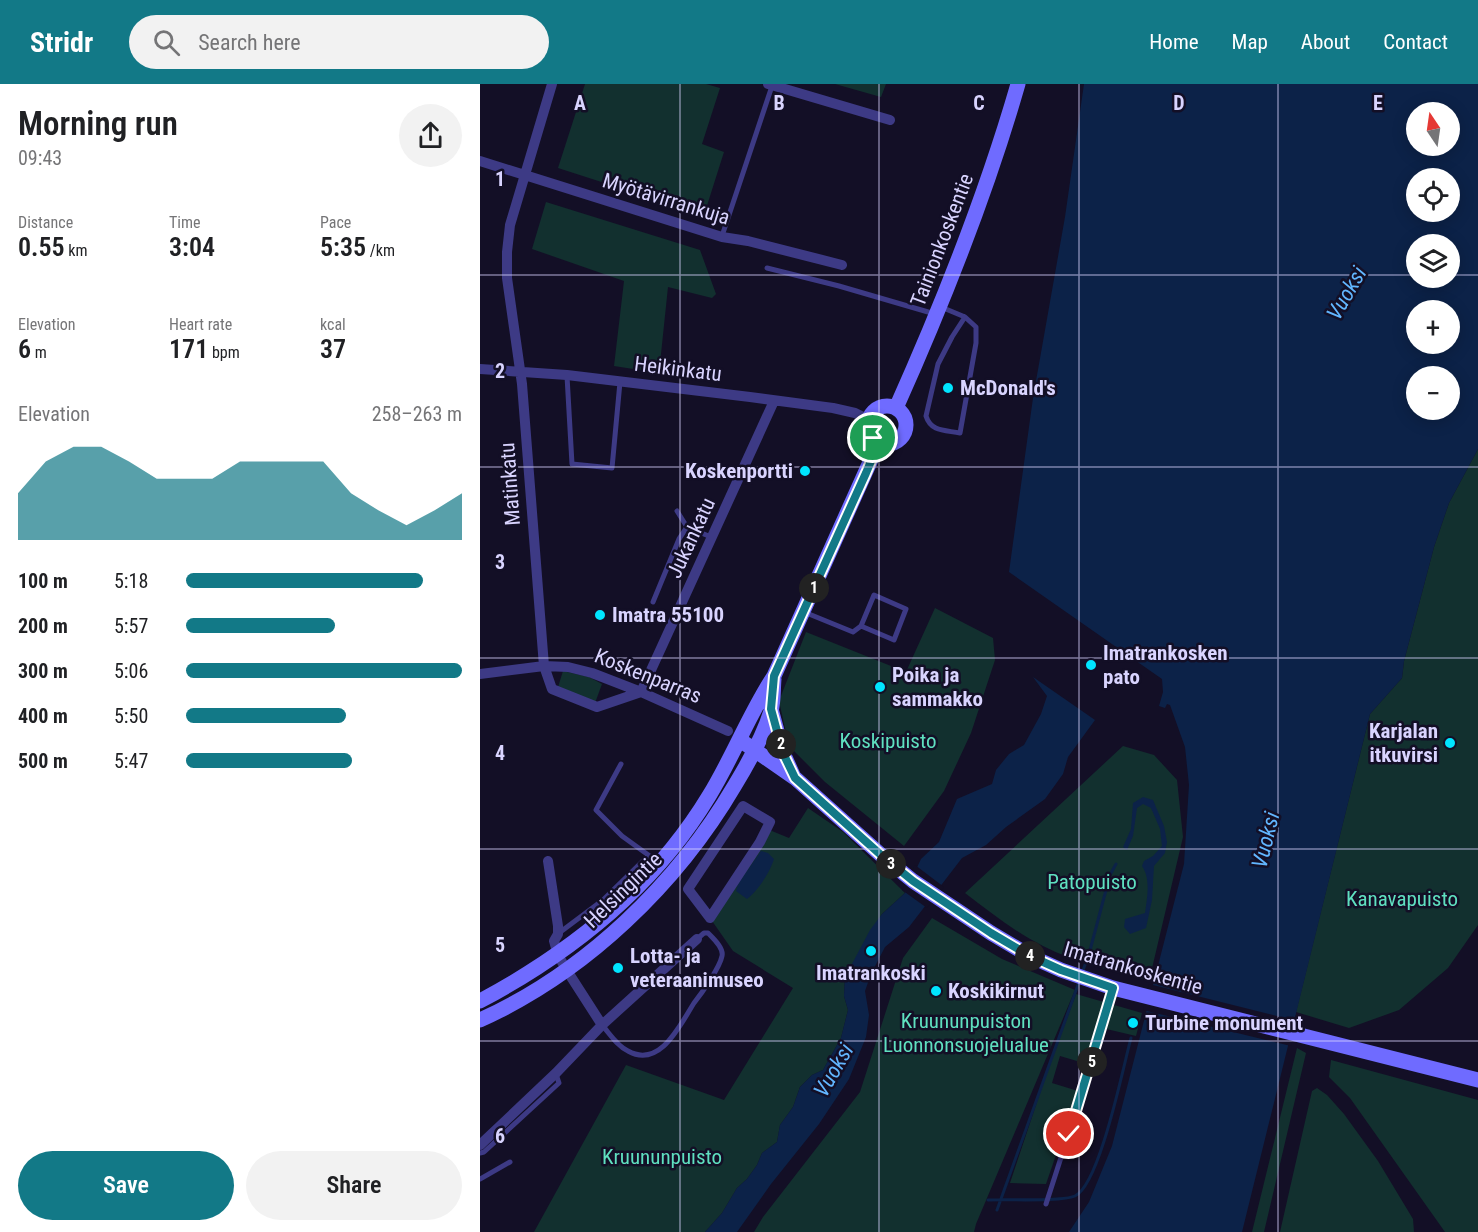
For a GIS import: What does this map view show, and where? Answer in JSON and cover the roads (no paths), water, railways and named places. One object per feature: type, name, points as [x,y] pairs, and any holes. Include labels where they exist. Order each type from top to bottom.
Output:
[{"type":"main road","name":"Tainionkoskentie","points":[[896,408],[938,311],[973,221],[1004,135],[1018,84]]},
{"type":"main road","points":[[890,406],[896,408],[905,419],[904,434],[893,443],[879,442],[870,433],[869,420],[877,409],[890,406]]},
{"type":"main road","points":[[734,736],[774,676],[879,442]]},
{"type":"main road","points":[[755,750],[771,709],[774,676]]},
{"type":"main road","name":"Imatrankoskentie","points":[[771,709],[783,753],[795,778]]},
{"type":"main road","name":"Imatrankoskentie","points":[[734,736],[795,778],[913,881],[1030,956],[1061,970],[1113,988],[1478,1080]]},
{"type":"main road","name":"Helsingintie","points":[[480,1001],[558,955],[606,916],[654,860],[693,821],[734,736]]},
{"type":"main road","name":"Helsingintie","points":[[480,1020],[535,992],[616,929],[672,874],[723,807],[755,750]]},
{"type":"street","name":"Matinkatu","points":[[544,666],[520,371],[507,278],[507,252],[510,225],[552,84]]},
{"type":"street","points":[[771,84],[890,120]]},
{"type":"street","name":"Myötävirrankuja","points":[[480,161],[722,237],[748,241],[842,265]]},
{"type":"street","name":"Heikinkatu","points":[[480,369],[567,375],[833,408],[855,413],[869,420]]},
{"type":"street","name":"Jukankatu","points":[[641,692],[774,401]]},
{"type":"street","points":[[544,666],[552,689],[597,707],[641,692]]},
{"type":"street","name":"Koskenparras","points":[[480,674],[544,666],[568,667],[592,673],[641,692],[734,736]]},
{"type":"street","points":[[743,806],[770,822],[760,842],[711,918],[688,889],[743,806]]},
{"type":"street","points":[[549,861],[558,934],[554,941],[558,955],[602,1025]]},
{"type":"street","points":[[480,1146],[602,1025],[697,939]]},
{"type":"lane","points":[[722,237],[771,84]]},
{"type":"lane","points":[[767,268],[965,317],[976,327],[960,433],[933,428],[928,424],[926,416],[939,364],[952,336],[965,317]]},
{"type":"lane","points":[[567,375],[572,464],[612,468],[620,382]]},
{"type":"lane","points":[[677,511],[687,527],[712,538]]},
{"type":"lane","points":[[653,602],[679,539],[687,527]]},
{"type":"lane","points":[[803,611],[853,632],[861,626],[874,595],[906,609],[894,640],[861,626]]},
{"type":"lane","points":[[621,765],[596,810],[622,836],[672,874]]},
{"type":"lane","points":[[558,934],[654,860]]},
{"type":"lane","points":[[602,1025],[628,1052],[649,1056],[658,1052],[667,1043],[708,984],[723,956],[722,950],[708,933],[704,933],[697,939]]},
{"type":"lane","points":[[1046,1204],[1113,988]]},
{"type":"lane","points":[[480,1153],[484,1152],[559,1083],[556,1073]]},
{"type":"lane","points":[[1080,1074],[1087,1077]]},
{"type":"lane","points":[[480,1179],[510,1162]]},
{"type":"water","name":"Vuoksi","points":[[1084,84],[1478,84],[1478,449],[1449,503],[1434,547],[1404,661],[1402,678],[1370,714],[1242,1232],[1069,1232],[1089,1202],[1112,1146],[1184,864],[1189,785],[1185,747],[1170,705],[1167,704],[1165,708],[1159,706],[1163,692],[1162,679],[1009,572],[1033,398],[1065,217]]},
{"type":"water","name":"Imatrankoski","points":[[1033,677],[1095,720],[1068,757],[1063,774],[1045,799],[1006,827],[986,845],[962,858],[909,927],[885,947],[865,991],[869,1015],[866,1037],[849,1079],[819,1124],[771,1184],[737,1232],[705,1232],[722,1213],[737,1188],[747,1179],[762,1153],[777,1142],[780,1125],[793,1107],[800,1087],[812,1075],[823,1070],[841,1038],[848,1010],[844,996],[845,977],[870,930],[882,914],[905,893],[921,859],[939,842],[957,799],[992,784],[996,770],[1009,754],[1024,745],[1041,714],[1047,696]]},
{"type":"water","points":[[1143,797],[1153,800],[1164,826],[1167,842],[1165,853],[1154,866],[1152,900],[1146,928],[1130,934],[1124,927],[1125,919],[1145,913],[1147,877],[1142,866],[1144,861],[1153,856],[1162,846],[1160,829],[1151,808],[1143,804],[1137,808],[1133,836],[1127,850],[1123,847],[1131,829],[1133,803]]},
{"type":"water","points":[[761,851],[768,853],[774,859],[763,881],[747,899],[736,891],[738,884]]},
{"type":"waterway","points":[[1082,973],[1110,875],[1116,864]]},
{"type":"waterway","points":[[997,1210],[1079,982]]},
{"type":"waterway","points":[[988,1200],[1068,1198],[1075,1196],[1084,1187],[1102,1148],[1131,1038]]},
{"type":"place","name":"McDonald's","points":[[948,388]]},
{"type":"place","name":"Koskenportti","points":[[805,471]]},
{"type":"place","name":"Imatra 55100","points":[[600,615]]},
{"type":"place","name":"Imatrankosken pato","points":[[1091,665]]},
{"type":"place","name":"Poika ja sammakko","points":[[880,687]]},
{"type":"place","name":"Karjalan itkuvirsi","points":[[1450,743]]},
{"type":"place","name":"Imatrankoski","points":[[871,951]]},
{"type":"place","name":"Lotta- ja veteraanimuseo","points":[[618,968]]},
{"type":"place","name":"Koskikirnut","points":[[936,991]]},
{"type":"place","name":"Turbine monument","points":[[1133,1023]]},
{"type":"park label","name":"Koskipuisto","points":[[888,741]]},
{"type":"park label","name":"Patopuisto","points":[[1092,882]]},
{"type":"park label","name":"Kanavapuisto","points":[[1402,899]]},
{"type":"park label","name":"Kruununpuiston Luonnonsuojelualue","points":[[966,1033]]},
{"type":"park label","name":"Kruununpuisto","points":[[662,1157]]}]
